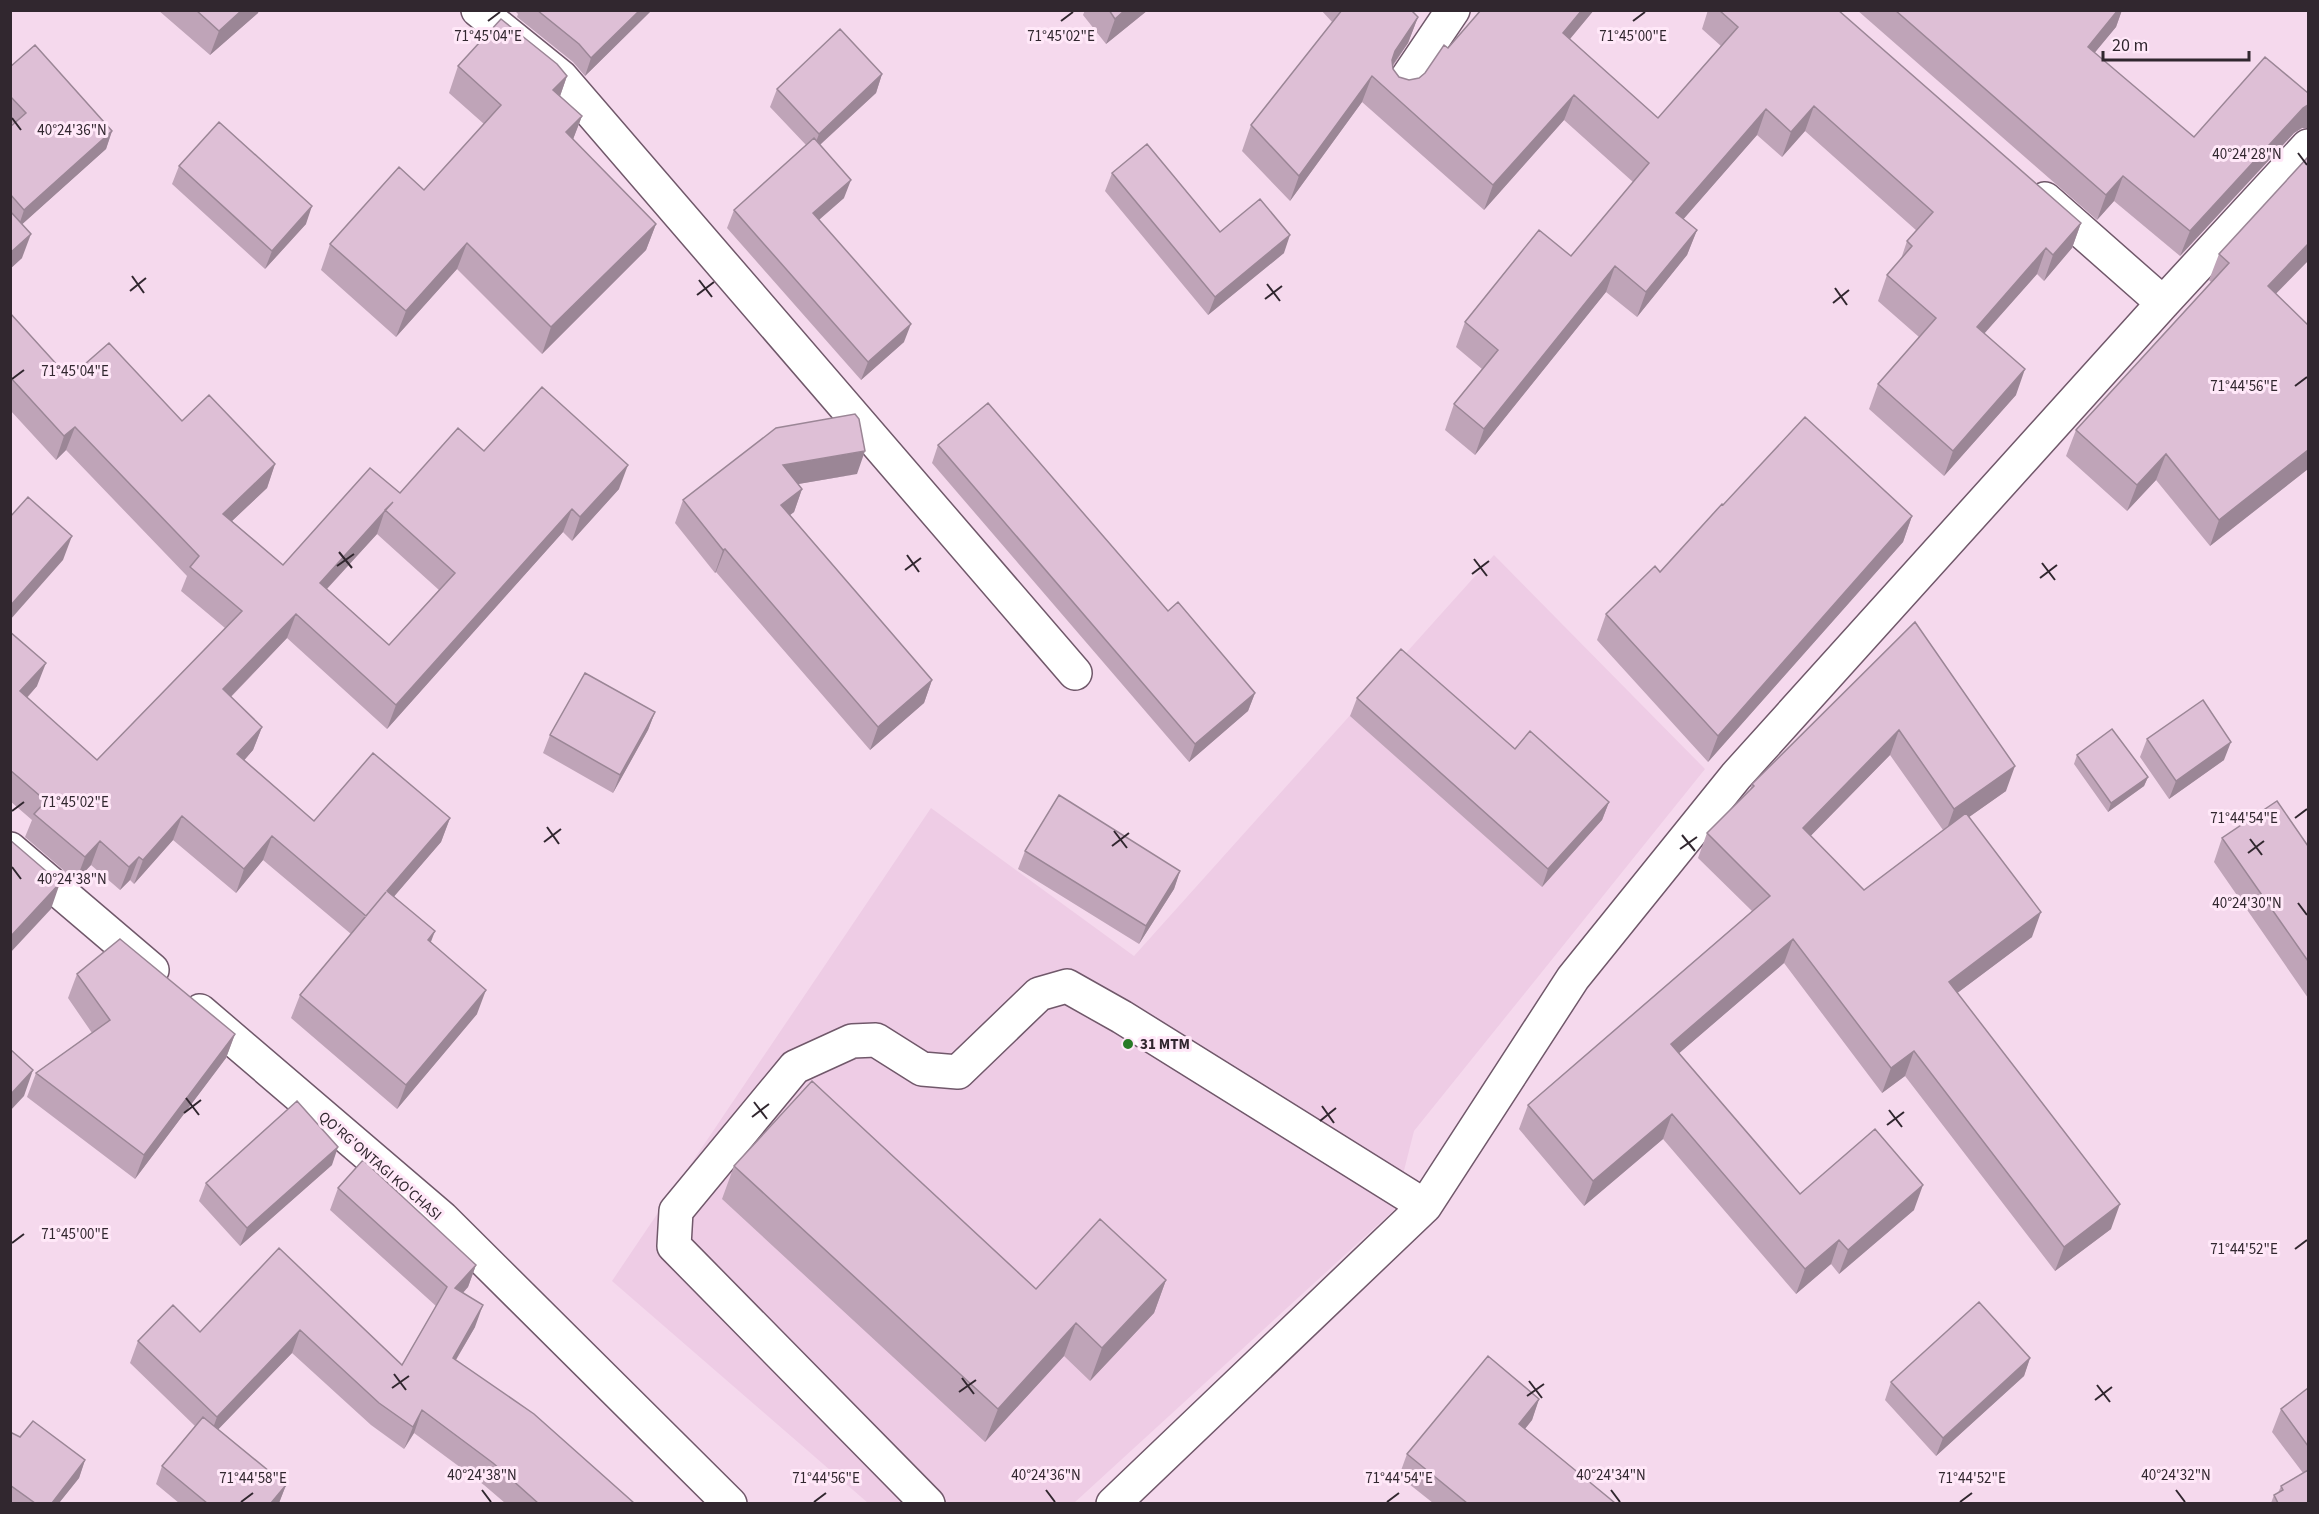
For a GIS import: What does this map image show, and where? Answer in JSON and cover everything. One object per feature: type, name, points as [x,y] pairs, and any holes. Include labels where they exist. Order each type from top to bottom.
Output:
[{"type":"street","points":[[478,10],[561,77],[1075,673]]},
{"type":"street","points":[[1401,87],[1453,10]]},
{"type":"street","points":[[1113,1503],[1425,1206],[1572,978],[1736,776],[2163,303],[2308,146]]},
{"type":"street","points":[[2022,180],[2163,303]]},
{"type":"street","name":"QO'RG'ONTAGI KO'CHASI","points":[[10,849],[442,1218],[730,1503]]},
{"type":"street","points":[[927,1503],[674,1246],[676,1211],[795,1067],[852,1041],[876,1040],[922,1069],[958,1072],[1039,994],[1067,986],[1122,1017],[1425,1206]]},
{"type":"shaded area","name":"31 MTM","points":[[1494,555],[1705,769],[1414,1131],[1394,1210],[1074,1503],[868,1503],[612,1281],[931,808],[1134,956]]},
{"type":"building","points":[[196,10],[242,10],[219,31]]},
{"type":"building","points":[[537,10],[640,10],[591,58],[579,44]]},
{"type":"building","points":[[1109,10],[1125,10],[1115,19]]},
{"type":"building","points":[[1342,10],[1411,10],[1418,17],[1395,51],[1392,60],[1393,69],[1399,77],[1409,80],[1419,78],[1425,73],[1444,45],[1448,48],[1481,10],[1582,10],[1563,33],[1658,118],[1738,27],[1719,10],[1838,10],[2081,223],[2053,255],[2046,248],[1977,327],[2025,369],[1953,451],[1878,384],[1936,318],[1887,275],[1912,246],[1907,241],[1933,212],[1814,106],[1791,132],[1766,109],[1676,213],[1697,230],[1646,292],[1615,266],[1484,429],[1454,404],[1498,350],[1465,322],[1539,230],[1571,256],[1649,163],[1574,95],[1493,185],[1372,76],[1299,176],[1251,125]]},
{"type":"building","points":[[1895,10],[2118,10],[2088,47],[2194,137],[2265,57],[2308,93],[2308,105],[2190,231],[2123,176],[2106,195]]},
{"type":"building","points":[[501,19],[557,64],[567,76],[553,90],[582,116],[566,132],[656,224],[551,327],[467,243],[406,311],[330,244],[399,167],[424,190],[501,105],[458,66]]},
{"type":"building","points":[[840,29],[882,74],[819,134],[777,89]]},
{"type":"building","points":[[35,45],[112,131],[24,210],[10,194],[10,127],[26,113],[10,96],[10,67]]},
{"type":"building","points":[[219,122],[312,206],[272,251],[179,166]]},
{"type":"building","points":[[814,138],[851,180],[813,213],[911,324],[868,362],[734,210]]},
{"type":"building","points":[[1147,144],[1220,232],[1260,199],[1290,235],[1215,297],[1112,173]]},
{"type":"building","points":[[2308,157],[2308,244],[2268,286],[2308,325],[2308,450],[2219,520],[2166,454],[2137,485],[2076,430],[2229,263],[2219,254]]},
{"type":"building","points":[[10,211],[31,234],[10,253]]},
{"type":"building","points":[[10,313],[69,378],[109,343],[182,421],[209,395],[275,464],[223,514],[283,565],[370,468],[400,493],[458,428],[484,451],[542,387],[628,465],[580,517],[572,509],[396,705],[296,614],[223,689],[262,727],[237,754],[314,821],[373,753],[450,818],[387,891],[435,931],[428,940],[486,990],[406,1085],[300,995],[366,916],[272,836],[244,869],[182,816],[143,860],[139,857],[129,867],[100,841],[85,857],[34,814],[46,801],[10,770],[10,632],[46,663],[20,691],[97,760],[242,611],[190,567],[199,556],[75,427],[64,436],[10,377]],"holes":[[[385,510],[455,573],[389,645],[320,583]]]},
{"type":"building","points":[[988,403],[1168,611],[1178,602],[1255,693],[1195,744],[938,445]]},
{"type":"building","points":[[855,414],[859,419],[865,451],[783,465],[802,489],[781,505],[932,680],[878,727],[725,549],[723,550],[683,500],[776,428]]},
{"type":"building","points":[[1805,417],[1912,516],[1718,736],[1606,614],[1655,566],[1660,572]]},
{"type":"building","points":[[28,497],[72,536],[10,606],[10,517]]},
{"type":"building","points":[[1915,622],[2015,766],[1954,809],[1899,730],[1803,828],[1864,890],[1966,813],[2041,912],[1949,982],[2120,1204],[2064,1247],[1914,1051],[1891,1068],[1793,939],[1671,1044],[1800,1194],[1875,1129],[1923,1185],[1848,1250],[1839,1240],[1805,1269],[1672,1114],[1593,1181],[1528,1105],[1770,896],[1707,833],[1754,786],[1752,784]]},
{"type":"building","points":[[1401,649],[1515,749],[1530,731],[1609,802],[1548,869],[1357,698]]},
{"type":"building","points":[[585,673],[655,712],[620,775],[550,735]]},
{"type":"building","points":[[2203,700],[2231,742],[2176,781],[2147,739]]},
{"type":"building","points":[[2112,729],[2148,777],[2111,803],[2077,755]]},
{"type":"building","points":[[1059,795],[1180,871],[1146,926],[1025,851]]},
{"type":"building","points":[[2277,801],[2308,846],[2308,961],[2222,838]]},
{"type":"building","points":[[10,840],[60,883],[10,937]]},
{"type":"building","points":[[120,939],[235,1034],[144,1155],[36,1073],[110,1020],[77,974]]},
{"type":"building","points":[[10,1049],[33,1070],[10,1095]]},
{"type":"building","points":[[812,1081],[1036,1289],[1100,1219],[1166,1280],[1102,1348],[1076,1323],[998,1409],[734,1166]]},
{"type":"building","points":[[297,1101],[338,1147],[247,1228],[206,1183]]},
{"type":"building","points":[[363,1160],[476,1265],[455,1288],[483,1305],[453,1358],[534,1414],[634,1503],[538,1503],[493,1463],[422,1410],[413,1427],[379,1403],[300,1330],[217,1417],[138,1341],[173,1305],[200,1332],[279,1248],[402,1365],[447,1287],[338,1188]]},
{"type":"building","points":[[1979,1302],[2030,1358],[1943,1438],[1891,1382]]},
{"type":"building","points":[[1488,1356],[1539,1399],[1519,1424],[1615,1503],[1467,1503],[1407,1454]]},
{"type":"building","points":[[2308,1388],[2308,1446],[2281,1409]]},
{"type":"building","points":[[203,1417],[286,1485],[271,1503],[207,1503],[162,1466]]},
{"type":"building","points":[[33,1421],[85,1460],[52,1503],[35,1503],[10,1485],[10,1432],[20,1437]]},
{"type":"building","points":[[2308,1470],[2308,1503],[2278,1503],[2274,1495],[2283,1490],[2281,1486]]},
{"type":"place","name":"31 MTM","points":[[1128,1044]]}]
